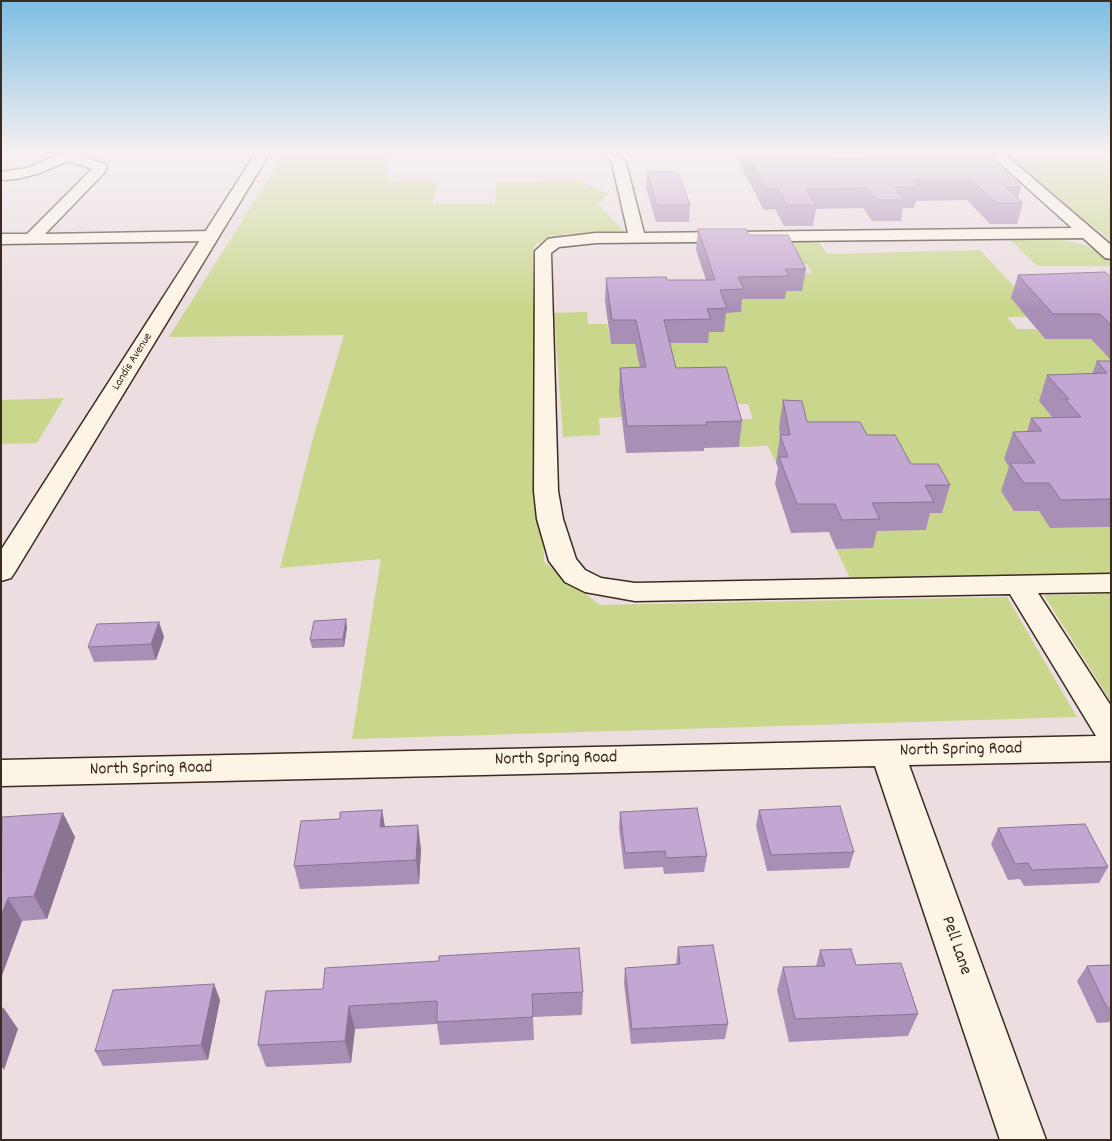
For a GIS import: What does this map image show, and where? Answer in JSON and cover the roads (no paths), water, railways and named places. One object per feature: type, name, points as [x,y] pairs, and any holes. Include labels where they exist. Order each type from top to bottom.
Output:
[{"type":"street","points":[[31,239],[66,204]]},
{"type":"street","name":"Landis Avenue","points":[[1,572],[231,204]]},
{"type":"street","points":[[629,204],[637,237]]},
{"type":"street","points":[[1054,204],[1111,254]]},
{"type":"street","points":[[1087,233],[637,237],[567,240],[554,243],[544,250],[542,268],[546,491],[557,546],[563,561],[575,576],[595,586],[634,592],[1111,583]]},
{"type":"street","points":[[1,239],[211,236]]},
{"type":"street","points":[[1018,584],[1111,733]]},
{"type":"street","name":"North Spring Road","points":[[1,773],[1111,748]]},
{"type":"street","name":"Pell Lane","points":[[888,752],[1023,1140]]}]
